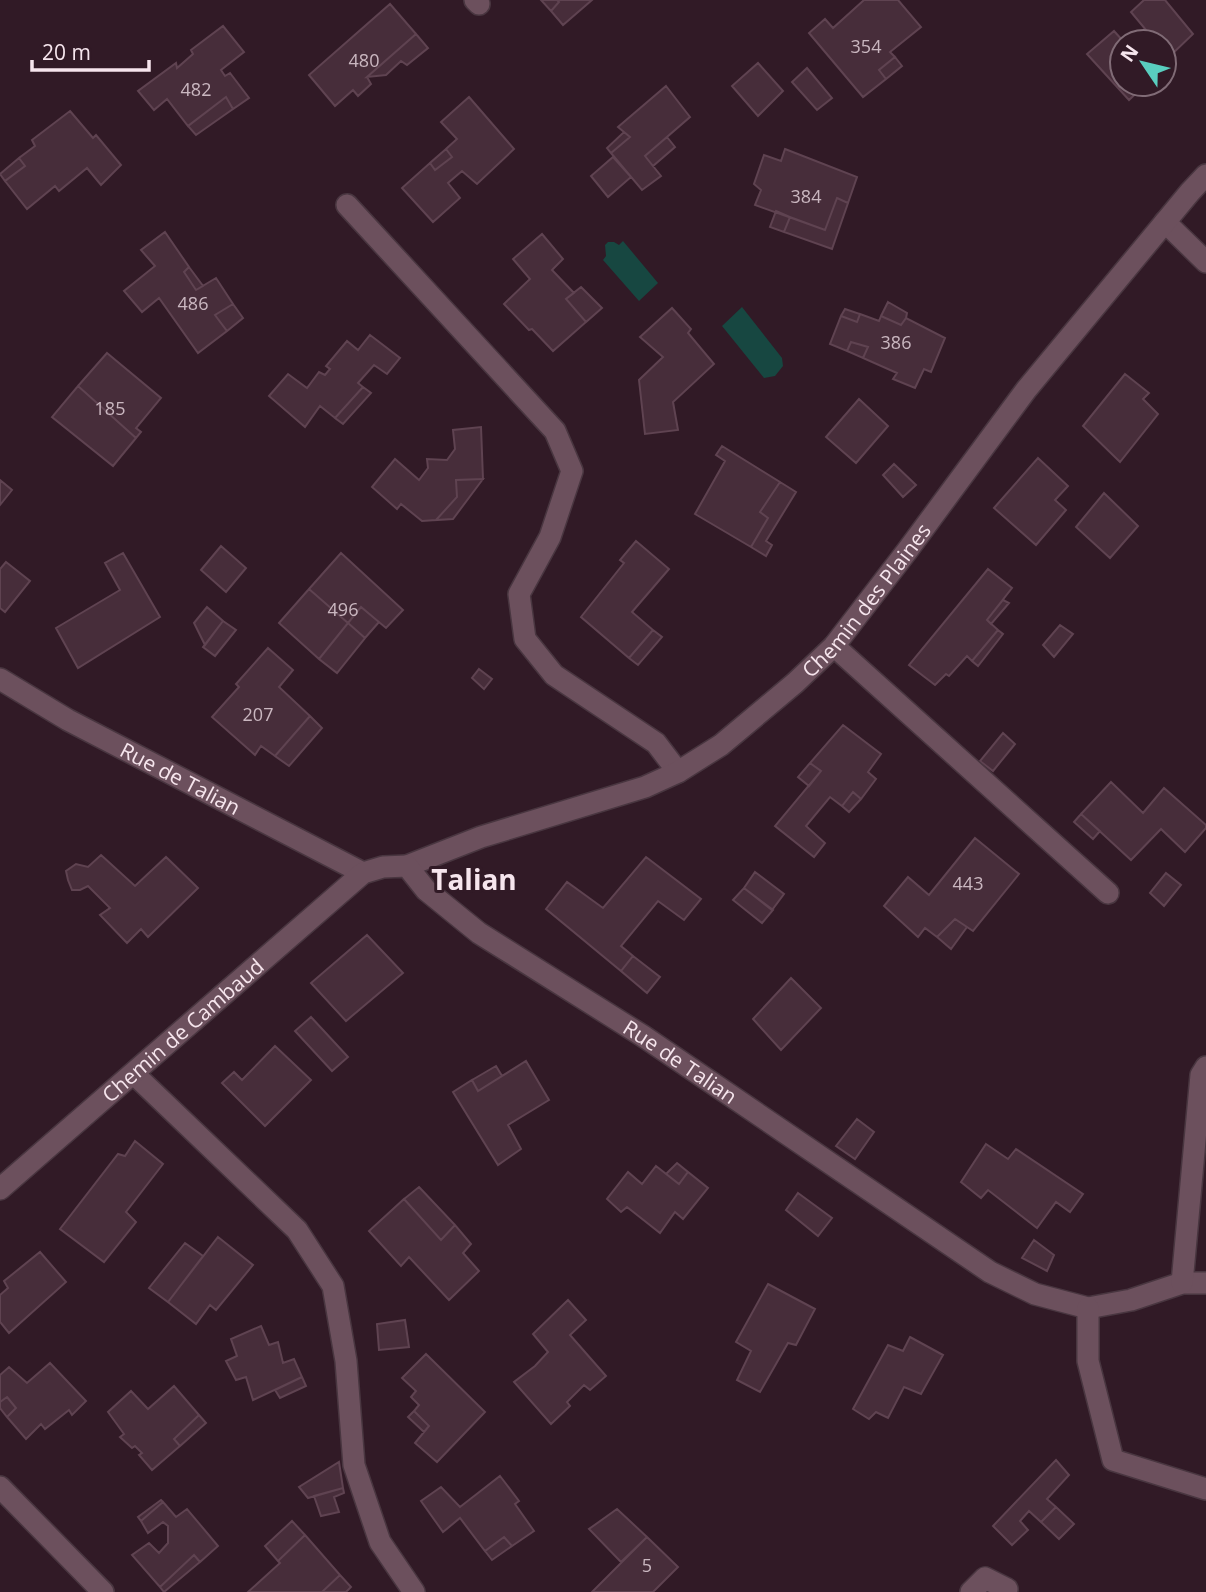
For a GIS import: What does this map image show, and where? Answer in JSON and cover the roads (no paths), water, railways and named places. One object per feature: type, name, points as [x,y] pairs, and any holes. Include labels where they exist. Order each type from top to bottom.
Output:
[{"type":"street","name":"Chemin des Plaines","points":[[407,866],[481,837],[645,787],[678,772],[721,745],[795,683],[834,646],[1027,390],[1189,192],[1206,175]]},
{"type":"street","points":[[347,205],[555,431],[572,471],[550,537],[519,594],[526,639],[554,675],[656,743],[678,772]]},
{"type":"street","points":[[1165,222],[1206,262]]},
{"type":"street","points":[[834,646],[1108,894]]},
{"type":"street","name":"Rue de Talian","points":[[0,679],[68,720],[363,873]]},
{"type":"street","points":[[363,873],[383,867],[407,866]]},
{"type":"street","name":"Rue de Talian","points":[[407,866],[426,890],[480,933],[654,1043],[990,1272],[1035,1294],[1088,1308],[1131,1300],[1182,1283],[1206,1283]]},
{"type":"street","name":"Chemin de Cambaud","points":[[0,1189],[363,873]]},
{"type":"street","points":[[1182,1283],[1201,1075],[1206,1067]]},
{"type":"street","points":[[134,1074],[297,1230],[333,1286],[346,1361],[354,1465],[380,1542],[414,1592]]},
{"type":"street","points":[[1088,1308],[1088,1361],[1113,1460],[1206,1489]]},
{"type":"street","points":[[0,1487],[103,1592]]},
{"type":"street","points":[[971,1592],[985,1578],[1007,1589]]},
{"type":"district","name":"Talian","points":[[474,879]]}]
